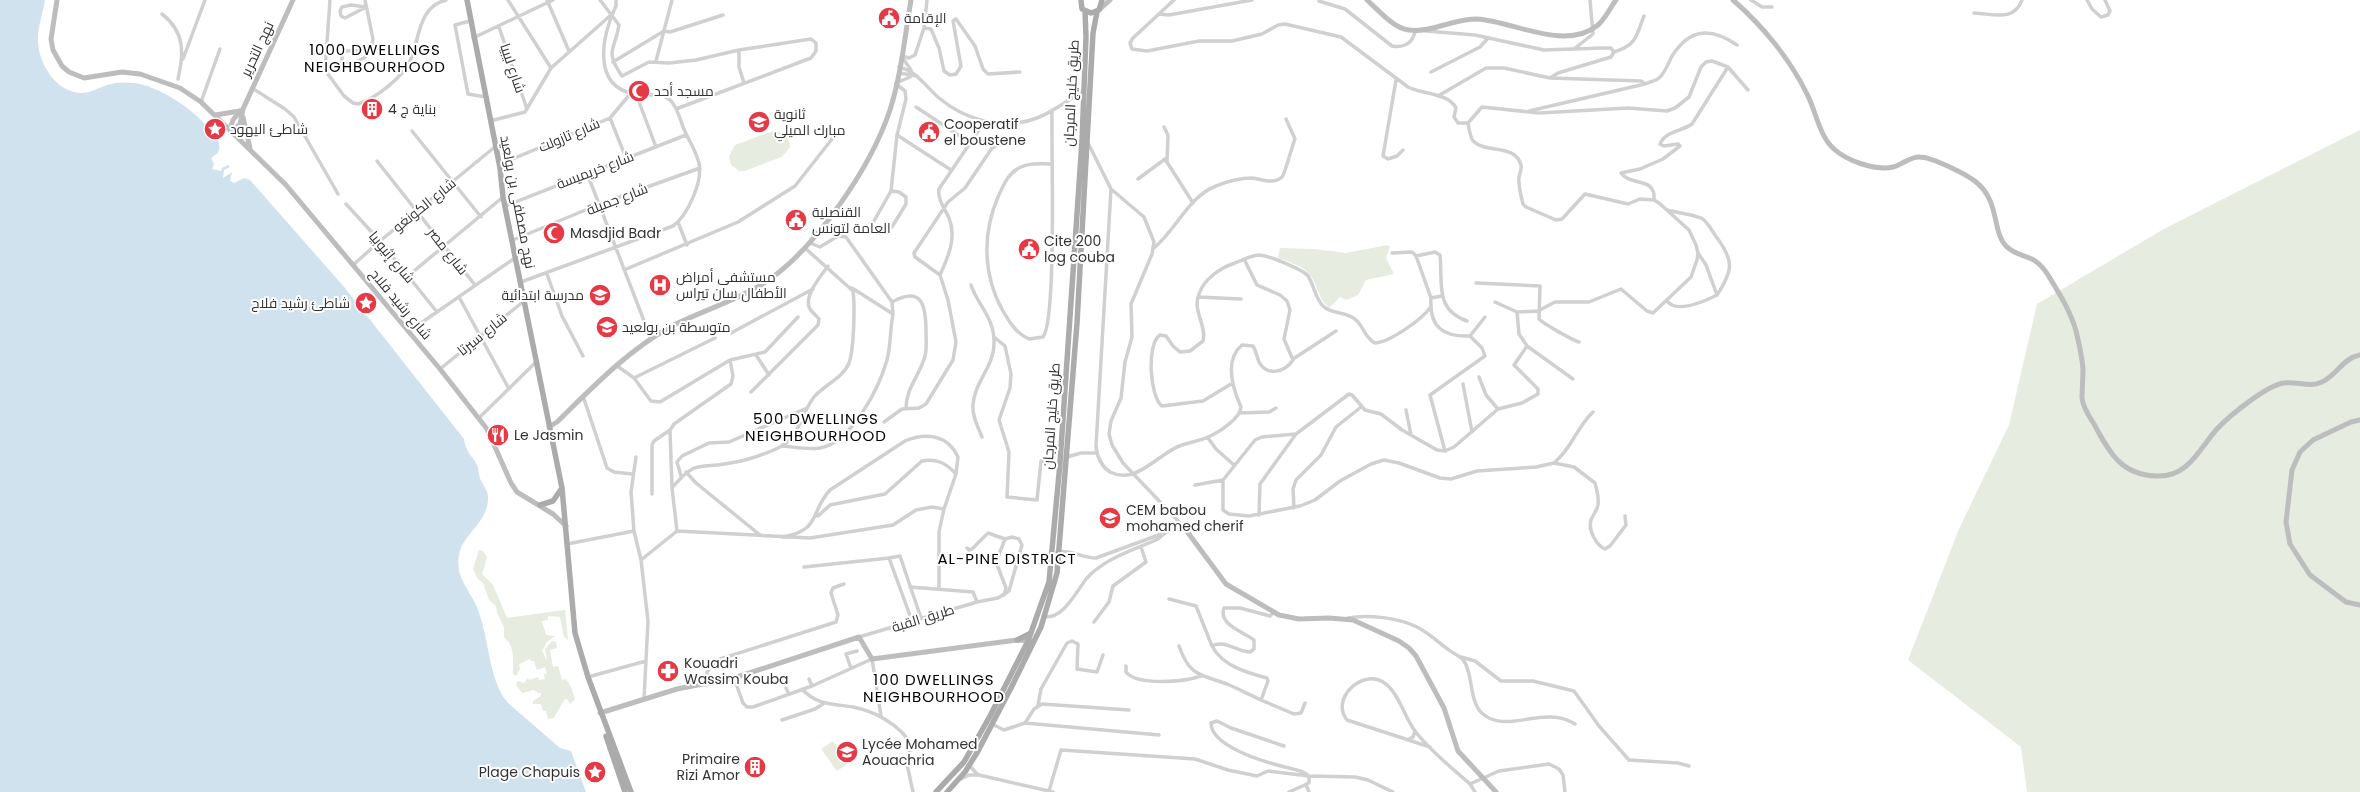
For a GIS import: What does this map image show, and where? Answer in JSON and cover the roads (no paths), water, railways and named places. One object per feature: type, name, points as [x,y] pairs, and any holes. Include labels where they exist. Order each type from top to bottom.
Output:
[{"type":"main road","name":"نهج مصطفى بن بولعيد","points":[[467,0],[473,38],[496,146],[503,197],[513,240],[562,488],[567,526],[573,618],[588,677],[600,713]]},
{"type":"main road","name":"طريق خليج المرجان","points":[[936,792],[964,762],[990,723],[1025,648],[1031,642],[1032,633],[1042,616],[1049,582],[1060,463],[1093,33],[1102,0]]},
{"type":"main road","points":[[1081,3],[1085,11],[1091,13],[1098,11]]},
{"type":"main road","name":"طريق خليج المرجان","points":[[946,792],[958,780],[969,765],[1031,642],[1057,573],[1067,457],[1084,141],[1085,11]]},
{"type":"main road","points":[[538,504],[553,501],[562,488]]},
{"type":"main road","points":[[1025,648],[1017,640],[1032,633]]},
{"type":"main road","points":[[600,713],[601,722],[625,792]]},
{"type":"main road","points":[[600,713],[630,792]]},
{"type":"main road","points":[[952,776],[958,780]]},
{"type":"street","name":"شارع رشيد فلاح","points":[[57,0],[51,32],[52,46],[62,66],[69,72],[84,78],[122,72],[140,74],[180,88],[201,102],[286,185],[440,369],[490,434],[513,486],[520,495],[566,519]]},
{"type":"street","points":[[178,79],[182,62],[205,0]]},
{"type":"street","name":"نهج التحرير","points":[[231,130],[240,124],[242,111],[293,0]]},
{"type":"street","points":[[330,0],[325,70],[344,96],[353,103],[358,104],[385,89],[407,65],[427,11],[436,3],[446,0]]},
{"type":"street","points":[[365,0],[373,40],[371,50],[364,58],[349,65],[342,62],[342,54],[345,51],[371,50]]},
{"type":"street","points":[[508,0],[551,68]]},
{"type":"street","points":[[473,38],[499,27],[548,1],[554,0]]},
{"type":"street","points":[[600,0],[619,25],[612,48],[613,62],[622,76],[649,62],[656,61],[669,63],[696,60],[739,50],[811,39],[817,47],[811,58],[676,109]]},
{"type":"street","points":[[521,282],[547,274],[656,233],[678,222],[696,187],[700,168],[676,109],[670,100],[664,97],[631,93],[617,86],[604,67],[603,47],[611,15],[616,6],[616,0]]},
{"type":"street","points":[[656,61],[672,0]]},
{"type":"street","points":[[549,427],[557,422],[616,365],[651,339],[688,318],[756,287],[778,273],[810,243],[851,186],[874,149],[890,108],[902,56],[911,0]]},
{"type":"street","points":[[902,56],[911,57],[916,54],[924,28],[927,0]]},
{"type":"street","points":[[1077,0],[1081,3]]},
{"type":"street","points":[[1098,11],[1110,0]]},
{"type":"street","points":[[1174,0],[1133,38],[1130,43],[1133,50],[1147,52],[1206,40],[1232,41],[1262,34],[1278,25],[1285,24],[1341,37],[1396,80],[1417,92],[1438,96],[1454,104],[1457,110],[1454,116],[1456,122],[1468,123]]},
{"type":"street","points":[[1159,14],[1169,15],[1252,0]]},
{"type":"street","points":[[1319,0],[1345,8],[1392,46],[1405,46],[1410,42],[1415,32]]},
{"type":"street","points":[[1367,0],[1394,25],[1415,32],[1471,19],[1485,20],[1552,35],[1578,34],[1593,28],[1604,19],[1616,0]]},
{"type":"street","points":[[1574,49],[1592,36],[1593,28],[1590,0]]},
{"type":"street","points":[[1733,0],[1764,30],[1795,74],[1809,96],[1824,137],[1836,151],[1876,168],[1894,167],[1913,158],[1925,158],[1966,176],[1984,190],[1992,206],[2003,243],[2008,248],[2031,257],[2040,264],[2067,309],[2077,334],[2082,362],[2084,404],[2109,452],[2124,468],[2142,475],[2157,477],[2166,476],[2182,470],[2195,459],[2217,429],[2267,390],[2286,382],[2308,385],[2319,384],[2329,378],[2348,359],[2360,355]]},
{"type":"street","points":[[1751,0],[1762,7],[1772,7]]},
{"type":"street","points":[[1974,13],[2011,14],[2018,10],[2022,0]]},
{"type":"street","points":[[2087,0],[2092,9],[2101,17],[2108,15],[2110,11],[2105,0]]},
{"type":"street","points":[[548,1],[569,51]]},
{"type":"street","points":[[351,5],[366,7],[345,18],[342,16],[342,7],[351,5]]},
{"type":"street","points":[[162,14],[173,23],[180,38],[182,62]]},
{"type":"street","points":[[490,120],[522,114],[527,109],[551,68],[611,15]]},
{"type":"street","points":[[613,62],[664,31],[670,32],[723,15]]},
{"type":"street","points":[[1550,78],[1558,73],[1612,57],[1614,52],[1628,48],[1634,41],[1644,16]]},
{"type":"street","points":[[924,28],[933,30],[944,71],[948,75],[958,72],[960,66],[953,21],[955,19],[958,20],[965,33],[975,46],[983,69],[988,74],[1020,72]]},
{"type":"street","points":[[470,21],[455,25],[468,94],[486,97]]},
{"type":"street","name":"شارع ليبيا","points":[[499,27],[527,109]]},
{"type":"street","points":[[1424,31],[1475,35],[1544,50],[1611,48],[1614,52]]},
{"type":"street","points":[[1528,111],[1543,106],[1645,84],[1659,78],[1679,45],[1695,35],[1706,32],[1722,35],[1737,45]]},
{"type":"street","points":[[1431,72],[1480,47],[1488,38]]},
{"type":"street","points":[[201,102],[220,49]]},
{"type":"street","points":[[739,50],[739,67],[744,83]]},
{"type":"street","points":[[902,56],[911,70],[956,112],[985,121],[1025,121],[1036,118],[1084,90]]},
{"type":"street","points":[[1468,123],[1482,107],[1511,112],[1528,111],[1539,113],[1628,108],[1667,111],[1675,108],[1689,97],[1701,67],[1706,62],[1718,62],[1728,67],[1748,90]]},
{"type":"street","points":[[899,67],[911,70]]},
{"type":"street","points":[[1654,200],[1655,192],[1651,187],[1627,178],[1621,173],[1640,169],[1663,159],[1680,146],[1678,144],[1664,146],[1660,144],[1667,135],[1687,128],[1692,124],[1728,67]]},
{"type":"street","points":[[1438,96],[1486,68],[1504,68],[1550,78],[1641,81],[1645,84]]},
{"type":"street","points":[[898,73],[917,76]]},
{"type":"street","points":[[895,84],[911,76]]},
{"type":"street","points":[[1396,80],[1383,156],[1388,159],[1393,158],[1403,150]]},
{"type":"street","points":[[874,221],[891,191],[897,135],[906,99],[905,91],[900,85],[895,84]]},
{"type":"street","points":[[252,88],[285,109],[294,117],[338,194]]},
{"type":"street","name":"شارع تازولت","points":[[500,168],[508,161],[610,118],[631,93]]},
{"type":"street","points":[[636,94],[656,147]]},
{"type":"street","points":[[916,107],[969,142]]},
{"type":"street","points":[[1051,164],[1023,165],[1008,177],[994,206],[989,227],[987,263],[993,291],[1014,329],[1029,340],[1044,337],[1049,324],[1052,110]]},
{"type":"street","points":[[215,115],[242,111],[250,149]]},
{"type":"street","name":"نهج التحرير","points":[[231,130],[233,120],[242,111]]},
{"type":"street","points":[[610,118],[626,158]]},
{"type":"street","points":[[1286,119],[1295,139],[1288,154],[1284,174],[1280,178],[1265,181],[1253,178],[1235,180],[1215,186],[1198,197],[1154,248],[1131,304],[1133,333],[1125,362],[1122,396],[1113,416],[1109,430],[1113,447],[1132,474],[1183,526],[1226,584],[1274,612],[1289,618],[1342,619],[1362,616],[1410,624],[1461,657],[1475,661],[1501,681],[1533,681],[1574,691],[1599,726],[1629,760],[1678,763],[1689,766]]},
{"type":"street","points":[[940,275],[952,242],[950,220],[939,191],[969,142],[985,121]]},
{"type":"street","points":[[1468,123],[1472,140],[1478,144],[1507,150],[1518,159],[1521,166],[1519,178],[1523,204],[1549,218],[1556,220],[1562,218],[1580,196],[1585,194],[1628,204],[1640,199],[1654,200],[1689,230],[1698,253],[1706,265],[1717,295]]},
{"type":"street","points":[[1164,127],[1168,135],[1167,162],[1193,204]]},
{"type":"street","points":[[412,131],[481,217]]},
{"type":"street","name":"شارع خريميسة","points":[[505,206],[686,135]]},
{"type":"street","points":[[897,135],[951,170]]},
{"type":"street","points":[[624,270],[687,245],[738,222],[795,186],[832,139]]},
{"type":"street","points":[[1084,141],[1111,189],[1144,217],[1153,239],[1154,248]]},
{"type":"street","points":[[884,422],[906,408],[919,408],[926,404],[953,360],[956,342],[953,321],[940,275],[914,254],[948,202],[965,188],[992,148],[1000,143]]},
{"type":"street","name":"شارع الكونغو","points":[[353,265],[416,211],[496,146]]},
{"type":"street","points":[[1138,179],[1164,159],[1167,162]]},
{"type":"street","name":"شارع مصر","points":[[378,161],[475,285]]},
{"type":"street","name":"شارع جميلة","points":[[513,240],[600,204],[700,168]]},
{"type":"street","points":[[587,173],[651,339]]},
{"type":"street","points":[[1111,189],[1097,453],[1099,460],[1108,471],[1120,475],[1132,474],[1181,445],[1208,438],[1239,413],[1241,407],[1232,384],[1236,353],[1242,345],[1254,346],[1262,366],[1272,372],[1286,368],[1293,359],[1336,331]]},
{"type":"street","points":[[891,191],[899,192],[906,197],[906,204],[892,227]]},
{"type":"street","points":[[408,276],[481,217],[503,197]]},
{"type":"street","name":"شارع إثيوبيا","points":[[346,204],[380,241],[437,312]]},
{"type":"street","points":[[1667,210],[1702,219],[1722,243],[1729,257],[1731,266],[1728,278],[1717,295],[1686,306],[1674,307],[1667,302]]},
{"type":"street","points":[[678,222],[687,245]]},
{"type":"street","points":[[672,488],[686,472],[697,466],[731,463],[783,446],[813,448],[827,446],[840,437],[859,418],[866,407],[885,365],[893,314],[892,302],[846,237],[838,236],[820,247],[810,243]]},
{"type":"street","points":[[805,248],[852,288],[893,314]]},
{"type":"street","points":[[1392,253],[1407,251],[1412,252],[1416,256],[1431,298],[1430,308],[1432,314],[1446,334],[1470,336],[1482,348],[1485,356],[1430,395],[1445,451]]},
{"type":"street","points":[[1416,256],[1435,252],[1440,255],[1442,296],[1447,310],[1455,317],[1467,321]]},
{"type":"street","points":[[1495,302],[1517,312],[1539,311],[1555,302],[1588,302],[1617,290],[1623,291],[1650,313],[1656,312],[1691,277],[1695,270],[1698,253]]},
{"type":"street","points":[[1232,384],[1210,398],[1197,403],[1166,407],[1159,404],[1151,363],[1152,343],[1156,337],[1164,334],[1180,352],[1190,351],[1198,346],[1203,341],[1205,334],[1197,309],[1198,297],[1208,279],[1219,270],[1244,259],[1262,256],[1302,271],[1310,279],[1324,307],[1334,313],[1355,319],[1368,338],[1375,343],[1402,331],[1425,315],[1430,308]]},
{"type":"street","points":[[408,332],[516,258]]},
{"type":"street","points":[[1244,259],[1257,285],[1280,295],[1286,300],[1290,310],[1284,339],[1293,359]]},
{"type":"street","points":[[751,392],[818,325],[819,320],[809,304],[813,289],[828,266]]},
{"type":"street","points":[[547,274],[562,316],[583,356]]},
{"type":"street","points":[[1476,283],[1539,286],[1539,319],[1544,324],[1557,329],[1570,340],[1579,342]]},
{"type":"street","points":[[971,285],[974,295],[987,312],[994,337],[994,352],[991,362],[973,405],[975,420],[982,437]]},
{"type":"street","points":[[783,446],[795,435],[807,408],[822,389],[845,370],[848,364],[854,303],[852,288]]},
{"type":"street","points":[[731,334],[813,289]]},
{"type":"street","points":[[892,302],[900,298],[911,296],[920,300],[926,310],[925,356],[910,388],[906,408]]},
{"type":"street","points":[[1431,298],[1442,296]]},
{"type":"street","points":[[459,297],[509,388]]},
{"type":"street","points":[[1198,297],[1241,299]]},
{"type":"street","name":"شارع سيرتا","points":[[440,369],[525,300]]},
{"type":"street","points":[[1517,312],[1519,334],[1527,346],[1573,379]]},
{"type":"street","points":[[616,365],[634,378],[651,401],[658,403],[730,360],[756,355],[767,350],[798,317]]},
{"type":"street","points":[[1470,336],[1485,317]]},
{"type":"street","points":[[994,337],[1005,346],[1011,374],[1010,388],[999,420],[1009,452],[1007,497],[1037,500],[1041,461],[1060,463]]},
{"type":"street","points":[[634,378],[715,338]]},
{"type":"street","points":[[1259,515],[1260,484],[1296,434],[1349,394],[1352,395],[1362,407],[1381,414],[1411,435],[1437,450],[1445,451],[1454,447],[1498,409],[1522,403],[1538,394],[1538,389],[1514,365],[1527,346]]},
{"type":"street","points":[[756,355],[769,375]]},
{"type":"street","points":[[652,494],[652,445],[654,441],[670,430],[674,424],[730,384],[733,376],[730,360]]},
{"type":"street","points":[[479,418],[536,361]]},
{"type":"street","points":[[1479,377],[1486,394],[1498,409]]},
{"type":"street","points":[[1463,384],[1472,432]]},
{"type":"street","points":[[583,396],[608,468],[614,472],[632,474]]},
{"type":"street","points":[[1294,508],[1293,489],[1296,480],[1321,455],[1336,427],[1362,407]]},
{"type":"street","points":[[682,476],[677,462],[682,456],[713,442],[735,440],[807,408]]},
{"type":"street","points":[[1239,413],[1269,412],[1276,408]]},
{"type":"street","points":[[1406,410],[1411,435]]},
{"type":"street","points":[[1554,463],[1565,454],[1576,436],[1578,428],[1593,412]]},
{"type":"street","points":[[2360,420],[2351,422],[2313,440],[2300,452],[2292,470],[2286,522],[2290,544],[2310,575],[2346,602],[2360,605]]},
{"type":"street","points":[[670,430],[672,488],[677,531]]},
{"type":"street","points":[[1296,434],[1262,437],[1255,440],[1223,480],[1223,506],[1225,512],[1239,516],[1259,515],[1308,504],[1340,481],[1371,464],[1384,460],[1399,463],[1440,478],[1451,479],[1477,471],[1536,467],[1554,463],[1574,467],[1595,483],[1598,506],[1591,521],[1591,526],[1596,542],[1600,547],[1605,549],[1610,546],[1626,525],[1625,516]]},
{"type":"street","points":[[816,518],[824,497],[830,490],[905,441],[917,436],[937,437],[952,447],[958,457],[956,474],[944,509],[939,532],[939,588]]},
{"type":"street","points":[[1208,438],[1216,449],[1234,465]]},
{"type":"street","points":[[1067,457],[1074,457],[1080,454],[1097,453]]},
{"type":"street","points":[[636,457],[632,474],[630,501],[634,531],[641,560],[648,621],[644,699]]},
{"type":"street","points":[[776,538],[805,530],[830,505],[885,494],[922,461],[937,461],[948,466],[956,474]]},
{"type":"street","points":[[686,472],[696,483],[760,535]]},
{"type":"street","points":[[1195,485],[1223,480]]},
{"type":"street","name":"شارع رشيد فلاح","points":[[538,504],[557,516],[567,526]]},
{"type":"street","points":[[641,560],[677,531],[760,535],[776,538],[810,538],[886,527],[893,525],[916,510],[932,507],[944,509]]},
{"type":"street","points":[[1052,553],[1065,551],[1081,557],[1096,558],[1183,526]]},
{"type":"street","points":[[567,544],[634,531]]},
{"type":"street","points":[[1042,616],[1051,617],[1059,613],[1088,577],[1099,567],[1158,539],[1166,532]]},
{"type":"street","points":[[967,548],[969,550],[972,549],[988,534],[1005,538],[1012,537],[1019,539],[1022,545],[1011,587],[1004,595]]},
{"type":"street","points":[[1004,595],[1006,588],[996,562],[1005,538]]},
{"type":"street","points":[[1094,622],[1108,602],[1113,586],[1146,562],[1141,547]]},
{"type":"street","points":[[804,567],[900,556],[920,618]]},
{"type":"street","points":[[889,558],[912,621]]},
{"type":"street","points":[[1096,558],[1099,567]]},
{"type":"street","points":[[706,685],[707,672],[717,660],[836,622],[838,615],[831,593],[836,586],[844,584]]},
{"type":"street","points":[[910,587],[939,588],[973,592],[977,602]]},
{"type":"street","name":"طريق القبة","points":[[860,637],[920,618],[1004,595]]},
{"type":"street","points":[[1169,600],[1196,606],[1212,646],[1218,655],[1243,672],[1267,678],[1268,681],[1261,700]]},
{"type":"street","points":[[1212,646],[1220,643],[1245,652],[1250,652],[1254,649],[1254,640],[1233,628],[1227,622],[1223,613],[1224,608],[1240,608],[1270,616],[1274,612]]},
{"type":"street","points":[[1342,619],[1364,624],[1409,648],[1416,656],[1444,708],[1458,751],[1496,792]]},
{"type":"street","points":[[600,713],[684,688],[706,685],[734,678],[860,637],[872,659],[881,716]]},
{"type":"street","points":[[734,678],[744,703],[747,707],[753,707],[812,686],[872,659],[1017,640],[1031,642]]},
{"type":"street","points":[[1025,723],[1038,706],[1041,689],[1067,643],[1072,641],[1078,644],[1077,669],[1096,672],[1103,655]]},
{"type":"street","points":[[1179,646],[1186,662],[1201,676],[1226,684],[1294,714],[1301,713],[1304,703]]},
{"type":"street","points":[[851,668],[846,654],[856,651]]},
{"type":"street","points":[[1461,657],[1468,671],[1476,704],[1484,715],[1497,720],[1555,716],[1575,724]]},
{"type":"street","points":[[588,677],[646,661]]},
{"type":"street","points":[[1126,666],[1126,672],[1134,679],[1183,680],[1201,676]]},
{"type":"street","points":[[809,679],[812,686]]},
{"type":"street","points":[[1430,747],[1347,720],[1342,708],[1350,687],[1370,680],[1383,683],[1391,691],[1415,731],[1470,784],[1475,792]]},
{"type":"street","points":[[786,688],[789,694]]},
{"type":"street","points":[[802,690],[807,695],[823,704],[854,708],[881,716],[901,732],[911,745],[907,764],[913,792]]},
{"type":"street","points":[[782,720],[815,710],[823,704]]},
{"type":"street","points":[[1038,706],[1054,704],[1129,710]]},
{"type":"street","points":[[1284,746],[1231,728],[1217,721],[1211,723],[1215,735],[1224,744],[1274,764],[1301,771],[1309,776]]},
{"type":"street","points":[[990,723],[1008,730],[1019,723],[1025,723],[1159,734]]},
{"type":"street","points":[[1407,740],[1413,737],[1415,731]]},
{"type":"street","points":[[958,780],[969,775],[979,775],[1051,792],[1061,750],[1187,758],[1257,776],[1268,771],[1309,776],[1355,777],[1368,780],[1393,792]]},
{"type":"street","points":[[1470,784],[1499,771],[1548,764],[1559,768],[1563,775],[1565,792]]},
{"type":"street","points":[[969,765],[979,775]]},
{"type":"street","points":[[1289,792],[1306,785],[1309,782],[1309,776]]},
{"type":"street","points":[[1306,785],[1309,792]]},
{"type":"water","points":[[0,0],[45,0],[38,32],[39,50],[45,68],[64,88],[85,93],[107,85],[124,82],[143,85],[162,92],[190,110],[214,133],[218,140],[218,153],[211,158],[214,164],[212,169],[221,171],[222,168],[228,165],[230,167],[224,170],[223,178],[232,172],[230,181],[234,183],[244,178],[250,180],[345,288],[464,439],[467,449],[478,466],[480,478],[487,491],[488,497],[484,514],[461,547],[458,562],[462,580],[480,615],[496,682],[508,703],[560,748],[571,751],[586,792],[0,792]]},
{"type":"place","name":"الإقامة","points":[[889,18]]},
{"type":"place","name":"مسجد أحد","points":[[639,91]]},
{"type":"place","name":"بناية ج 4","points":[[372,109]]},
{"type":"place","name":"ثانوية مبارك الميلي","points":[[759,122]]},
{"type":"place","name":"شاطئ اليهود","points":[[215,129]]},
{"type":"place","name":"Cooperatif el boustene","points":[[929,132]]},
{"type":"place","name":"القنصلية العامة لتونس","points":[[796,220]]},
{"type":"place","name":"Masdjid Badr","points":[[554,233]]},
{"type":"place","name":"Cite 200 log couba","points":[[1029,249]]},
{"type":"place","name":"مستشفى أمراض الأطفال سان تيراس","points":[[660,285]]},
{"type":"place","name":"مدرسة ابتدائية","points":[[600,295]]},
{"type":"place","name":"شاطئ رشيد فلاح","points":[[366,303]]},
{"type":"place","name":"متوسطة بن بولعيد","points":[[607,327]]},
{"type":"place","name":"Le Jasmin","points":[[498,435]]},
{"type":"place","name":"CEM babou mohamed cherif","points":[[1110,518]]},
{"type":"place","name":"Kouadri Wassim Kouba","points":[[668,671]]},
{"type":"place","name":"Lycée Mohamed Aouachria","points":[[847,752]]},
{"type":"place","name":"Primaire Rizi Amor","points":[[755,767]]},
{"type":"place","name":"Plage Chapuis","points":[[595,772]]},
{"type":"district","name":"1000 DWELLINGS NEIGHBOURHOOD","points":[[375,58]]},
{"type":"district","name":"500 DWELLINGS NEIGHBOURHOOD","points":[[816,426]]},
{"type":"district","name":"AL-PINE DISTRICT","points":[[1007,558]]},
{"type":"district","name":"100 DWELLINGS NEIGHBOURHOOD","points":[[934,688]]}]
